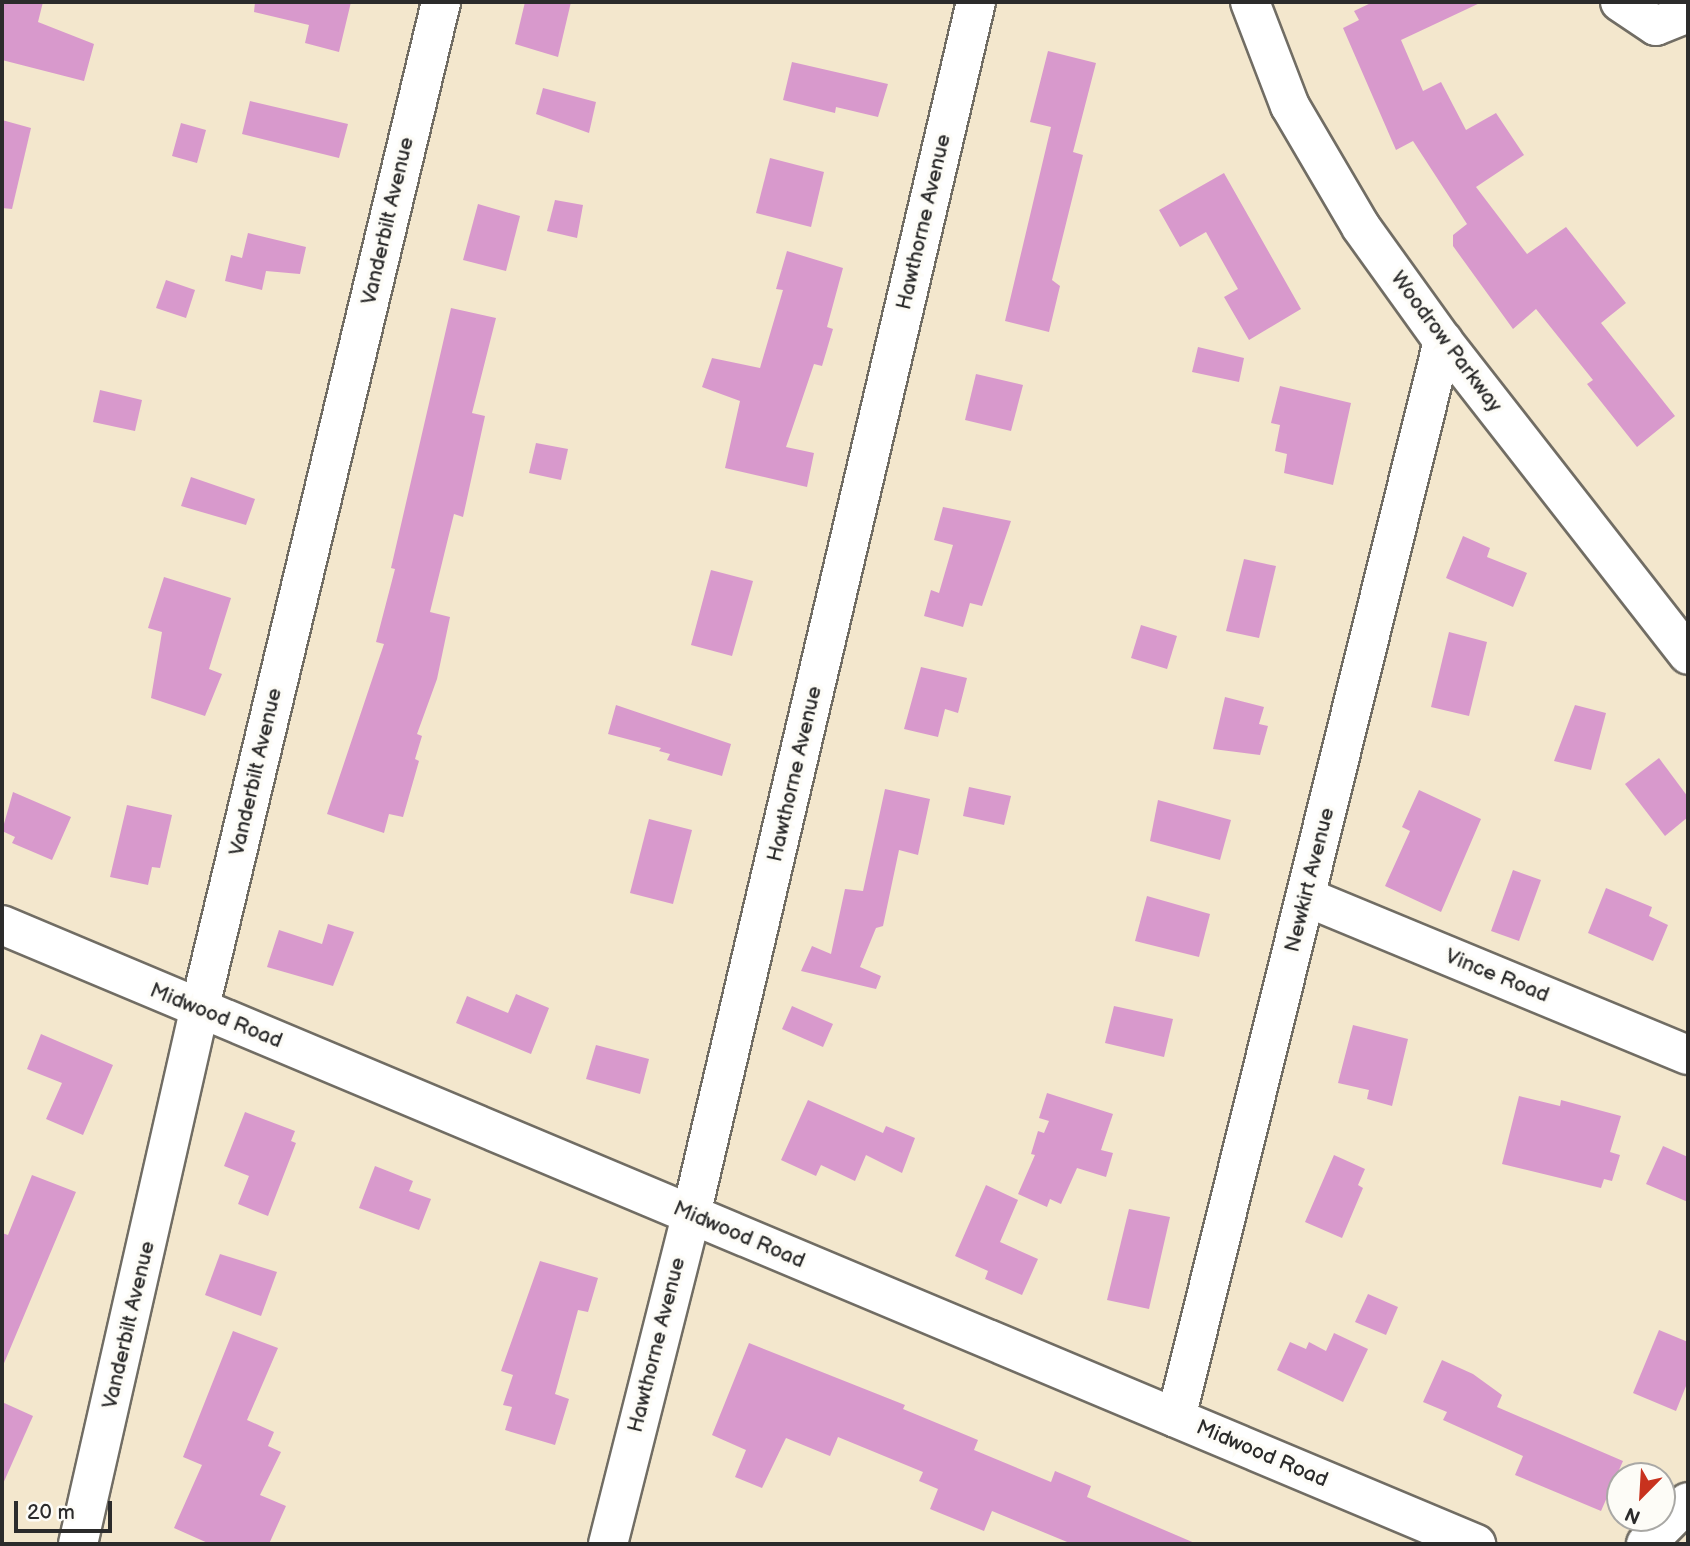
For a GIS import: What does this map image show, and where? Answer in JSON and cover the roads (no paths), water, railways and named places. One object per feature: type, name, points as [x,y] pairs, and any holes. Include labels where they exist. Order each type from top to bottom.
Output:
[{"type":"street","name":"Vanderbilt Avenue","points":[[78,1544],[199,1011],[441,2]]},
{"type":"street","name":"Hawthorne Avenue","points":[[608,1544],[691,1215],[976,2]]},
{"type":"street","name":"Woodrow Parkway","points":[[1250,2],[1290,106],[1361,227],[1443,341],[1688,655]]},
{"type":"street","points":[[1620,2],[1656,26],[1688,13]]},
{"type":"street","name":"Newkirt Avenue","points":[[1176,1418],[1443,341]]},
{"type":"street","name":"Vince Road","points":[[1306,897],[1688,1055]]},
{"type":"street","name":"Midwood Road","points":[[2,925],[199,1011],[1476,1544]]},
{"type":"street","points":[[1646,1544],[1688,1502]]}]
